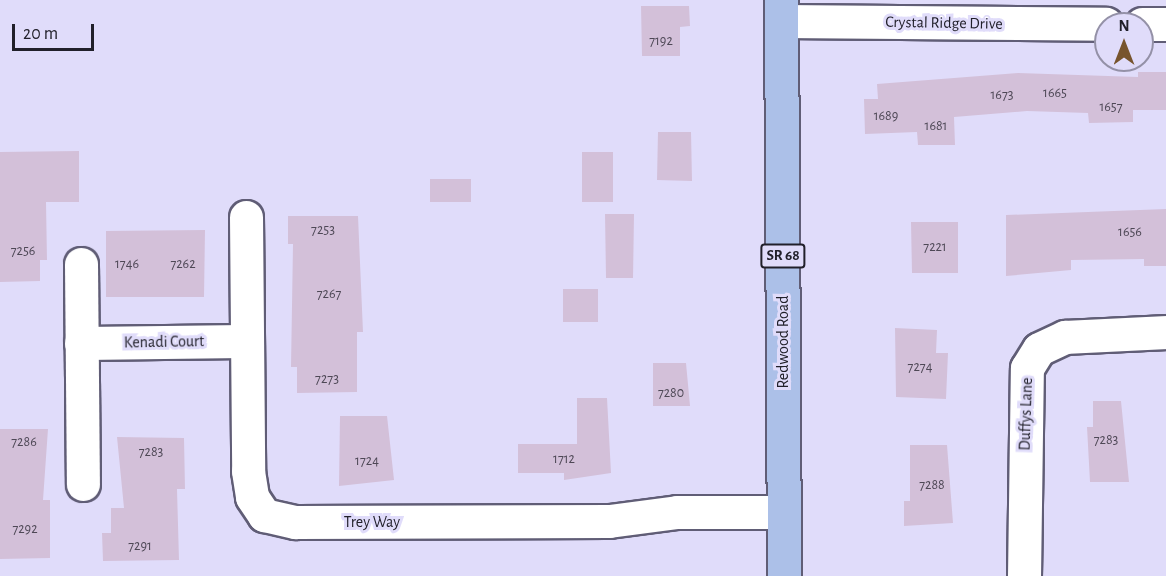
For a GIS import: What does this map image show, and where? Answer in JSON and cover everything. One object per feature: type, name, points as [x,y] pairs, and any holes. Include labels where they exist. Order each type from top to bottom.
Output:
[{"type":"main road","name":"Redwood Road","points":[[782,10],[784,576]]},
{"type":"street","name":"Crystal Ridge Drive","points":[[782,10],[1094,23]]},
{"type":"street","name":"Trey Way","points":[[246,217],[249,484],[256,508],[273,519],[609,521],[677,512],[784,512]]},
{"type":"street","points":[[81,264],[82,484]]},
{"type":"street","name":"Duffys Lane","points":[[1024,576],[1027,368],[1039,349],[1065,337],[1166,332]]},
{"type":"street","name":"Kenadi Court","points":[[81,343],[247,341]]},
{"type":"building","points":[[641,6],[689,6],[690,26],[680,27],[680,56],[642,56]]},
{"type":"building","points":[[1138,72],[1166,72],[1166,110],[1133,110],[1133,122],[1089,123],[1088,113],[1027,111],[954,117],[955,145],[918,145],[917,132],[865,134],[864,99],[878,99],[877,84],[1018,73],[1138,77]]},
{"type":"building","points":[[658,132],[691,132],[692,181],[657,180]]},
{"type":"building","points":[[79,151],[79,202],[46,202],[47,260],[40,260],[40,281],[0,282],[0,152]]},
{"type":"building","points":[[582,152],[613,152],[613,202],[582,202]]},
{"type":"building","points":[[430,179],[471,179],[471,202],[430,202]]},
{"type":"building","points":[[1166,209],[1166,266],[1144,266],[1144,259],[1071,260],[1071,270],[1006,276],[1006,215]]},
{"type":"building","points":[[605,214],[634,214],[633,278],[606,278]]},
{"type":"building","points":[[288,216],[358,216],[363,332],[357,332],[357,392],[297,393],[297,367],[291,367],[293,244],[288,244]]},
{"type":"building","points":[[911,222],[958,222],[958,273],[912,273]]},
{"type":"building","points":[[205,230],[204,297],[106,297],[106,231]]},
{"type":"building","points":[[563,289],[598,289],[598,322],[563,322]]},
{"type":"building","points":[[895,328],[937,330],[936,353],[948,353],[946,399],[896,397]]},
{"type":"building","points":[[653,363],[686,363],[690,406],[653,406]]},
{"type":"building","points":[[577,398],[607,398],[611,473],[564,480],[564,473],[518,473],[518,444],[577,444]]},
{"type":"building","points":[[1093,401],[1121,401],[1129,482],[1090,482],[1087,427],[1093,427]]},
{"type":"building","points":[[340,416],[387,416],[394,480],[339,486]]},
{"type":"building","points":[[0,429],[48,429],[43,500],[50,500],[50,558],[0,559]]},
{"type":"building","points":[[117,437],[184,438],[185,489],[177,489],[179,560],[103,561],[102,533],[111,533],[111,508],[124,508]]},
{"type":"building","points":[[910,445],[947,445],[953,523],[904,526],[904,501],[910,501]]}]
